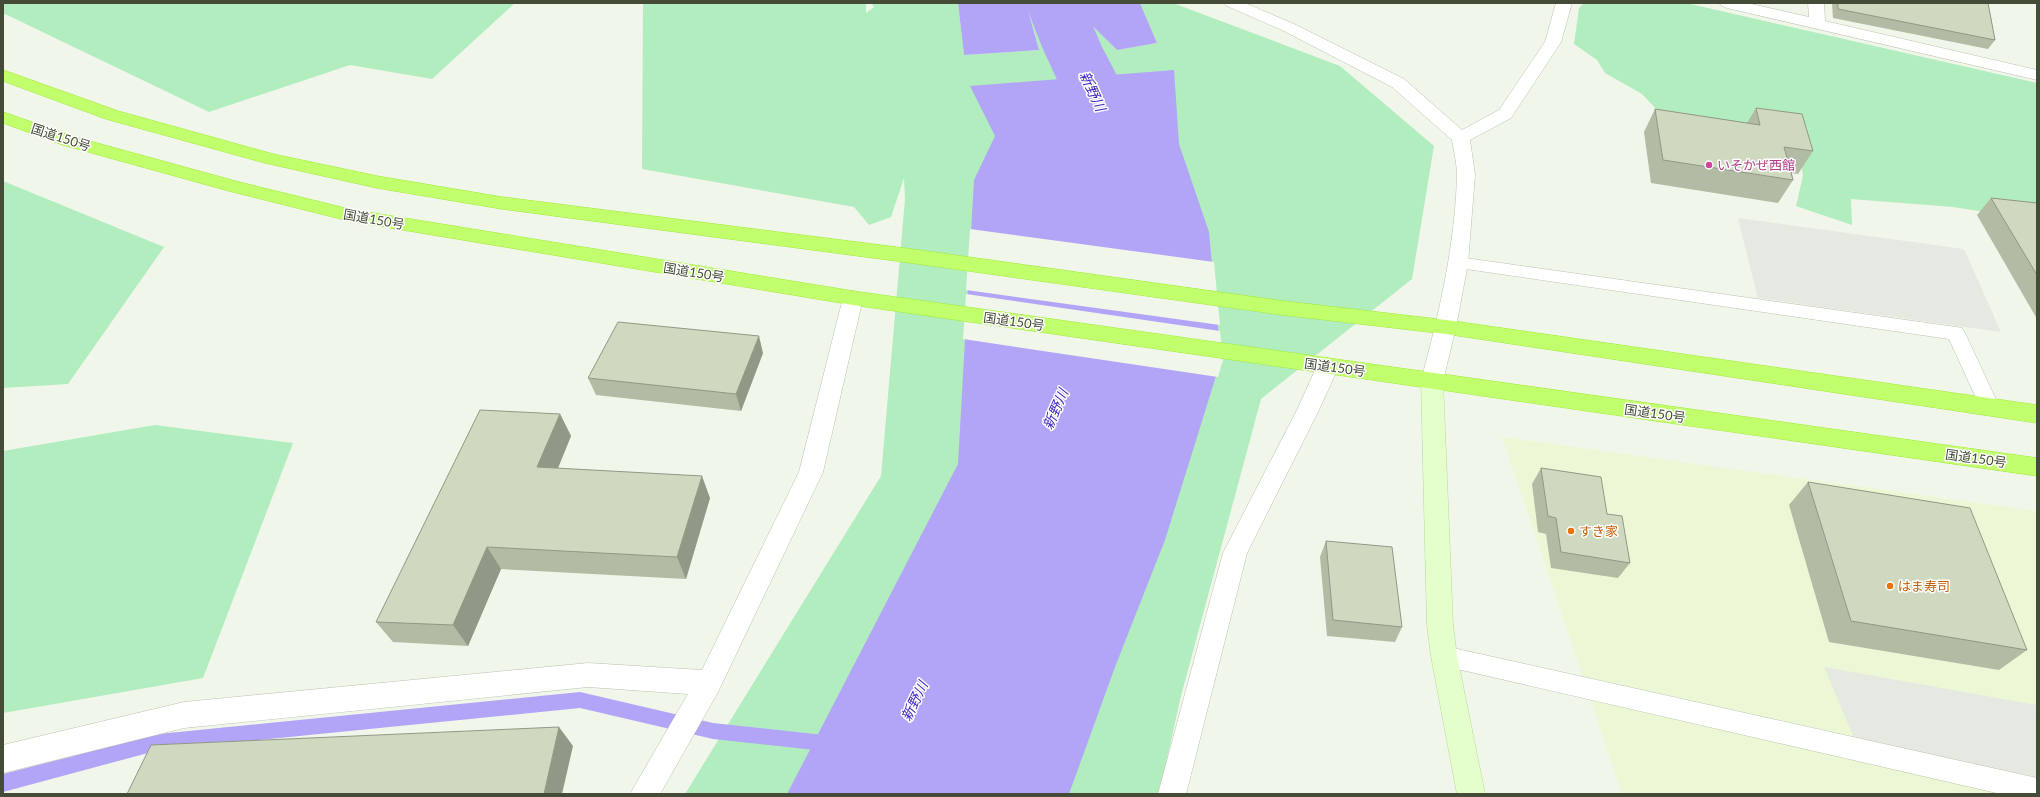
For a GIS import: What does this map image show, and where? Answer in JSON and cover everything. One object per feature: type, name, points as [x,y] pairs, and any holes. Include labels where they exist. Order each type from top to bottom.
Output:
[{"type":"highway","points":[[3,74],[112,116],[271,159],[377,182],[510,204],[904,255],[1283,308],[1446,328],[2037,414]]},
{"type":"highway","name":"国道150号","points":[[3,117],[69,141],[236,187],[349,215],[853,298],[2037,467]]},
{"type":"street","points":[[1232,3],[1288,26],[1398,83],[1461,138],[1466,175],[1458,263],[1446,328],[1432,381],[1440,625],[1444,656],[1471,794]]},
{"type":"street","points":[[1461,138],[1505,114],[1553,42],[1564,3]]},
{"type":"street","points":[[1727,3],[2037,75]]},
{"type":"street","points":[[1816,3],[1817,24]]},
{"type":"street","points":[[644,794],[709,683],[811,472],[853,298]]},
{"type":"street","points":[[1172,794],[1235,553],[1308,410],[1328,366]]},
{"type":"street","points":[[3,759],[184,715],[588,675],[709,683]]},
{"type":"lane","points":[[1458,263],[1956,333],[1990,408]]},
{"type":"lane","points":[[1444,656],[2037,790]]},
{"type":"shaded area","points":[[1738,218],[1964,249],[2001,332],[1758,298]]},
{"type":"shaded area","points":[[1502,437],[2037,511],[2037,794],[1622,794]]},
{"type":"shaded area","points":[[1824,667],[2037,705],[2037,778],[1855,740]]},
{"type":"green space","points":[[3,3],[515,3],[432,79],[350,65],[209,112],[3,13]]},
{"type":"green space","points":[[643,3],[866,3],[866,13],[874,7],[871,3],[958,3],[964,55],[1039,50],[1026,3],[1069,3],[1117,50],[1157,43],[1140,3],[1173,3],[1340,66],[1434,146],[1412,279],[1261,399],[1181,696],[1159,794],[685,794],[881,476],[905,199],[904,178],[891,217],[869,225],[854,207],[642,169]]},
{"type":"green space","points":[[1584,3],[1686,3],[2037,83],[2037,220],[1953,207],[1851,199],[1852,225],[1796,206],[1803,176],[1797,140],[1658,111],[1642,94],[1605,73],[1597,60],[1574,44],[1579,8]]},
{"type":"green space","points":[[3,181],[164,247],[68,384],[3,388]]},
{"type":"green space","points":[[155,425],[293,443],[203,678],[3,713],[3,451]]},
{"type":"water","points":[[958,3],[1026,3],[1039,50],[964,55]]},
{"type":"water","points":[[1069,3],[1140,3],[1157,43],[1117,50]]},
{"type":"water","points":[[1174,70],[1179,144],[1209,232],[1221,360],[1165,540],[1115,667],[1069,794],[787,794],[958,464],[974,180],[995,136],[970,86]]},
{"type":"pier","points":[[970,229],[1214,262],[1220,325],[966,290]]},
{"type":"pier","points":[[966,294],[1220,331],[1223,360],[1218,377],[963,339]]},
{"type":"building","points":[[1838,3],[1988,3],[1995,40],[1838,9]]},
{"type":"building","points":[[1756,108],[1802,114],[1813,151],[1784,147],[1793,180],[1663,160],[1655,109],[1760,125]]},
{"type":"building","points":[[1991,198],[2037,203],[2037,275]]},
{"type":"building","points":[[618,322],[759,336],[736,394],[588,378]]},
{"type":"building","points":[[480,410],[560,414],[537,467],[702,476],[677,557],[487,547],[453,625],[376,622]]},
{"type":"building","points":[[1541,468],[1601,477],[1607,514],[1622,516],[1630,563],[1561,552],[1556,518],[1548,516]]},
{"type":"building","name":"はま寿司","points":[[1808,482],[1970,508],[2027,650],[1851,621]]},
{"type":"building","points":[[1326,541],[1392,547],[1402,627],[1333,620]]},
{"type":"building","points":[[559,727],[544,794],[127,794],[151,745]]},
{"type":"waterway","name":"新野川","points":[[1054,3],[1072,47],[1104,112],[1123,173],[1123,183]]},
{"type":"waterway","points":[[3,783],[159,742],[580,700],[713,731],[833,744]]},
{"type":"place","name":"いそかぜ西館","points":[[1709,165]]},
{"type":"place","name":"すき家","points":[[1571,531]]},
{"type":"place","name":"はま寿司","points":[[1890,586]]}]
